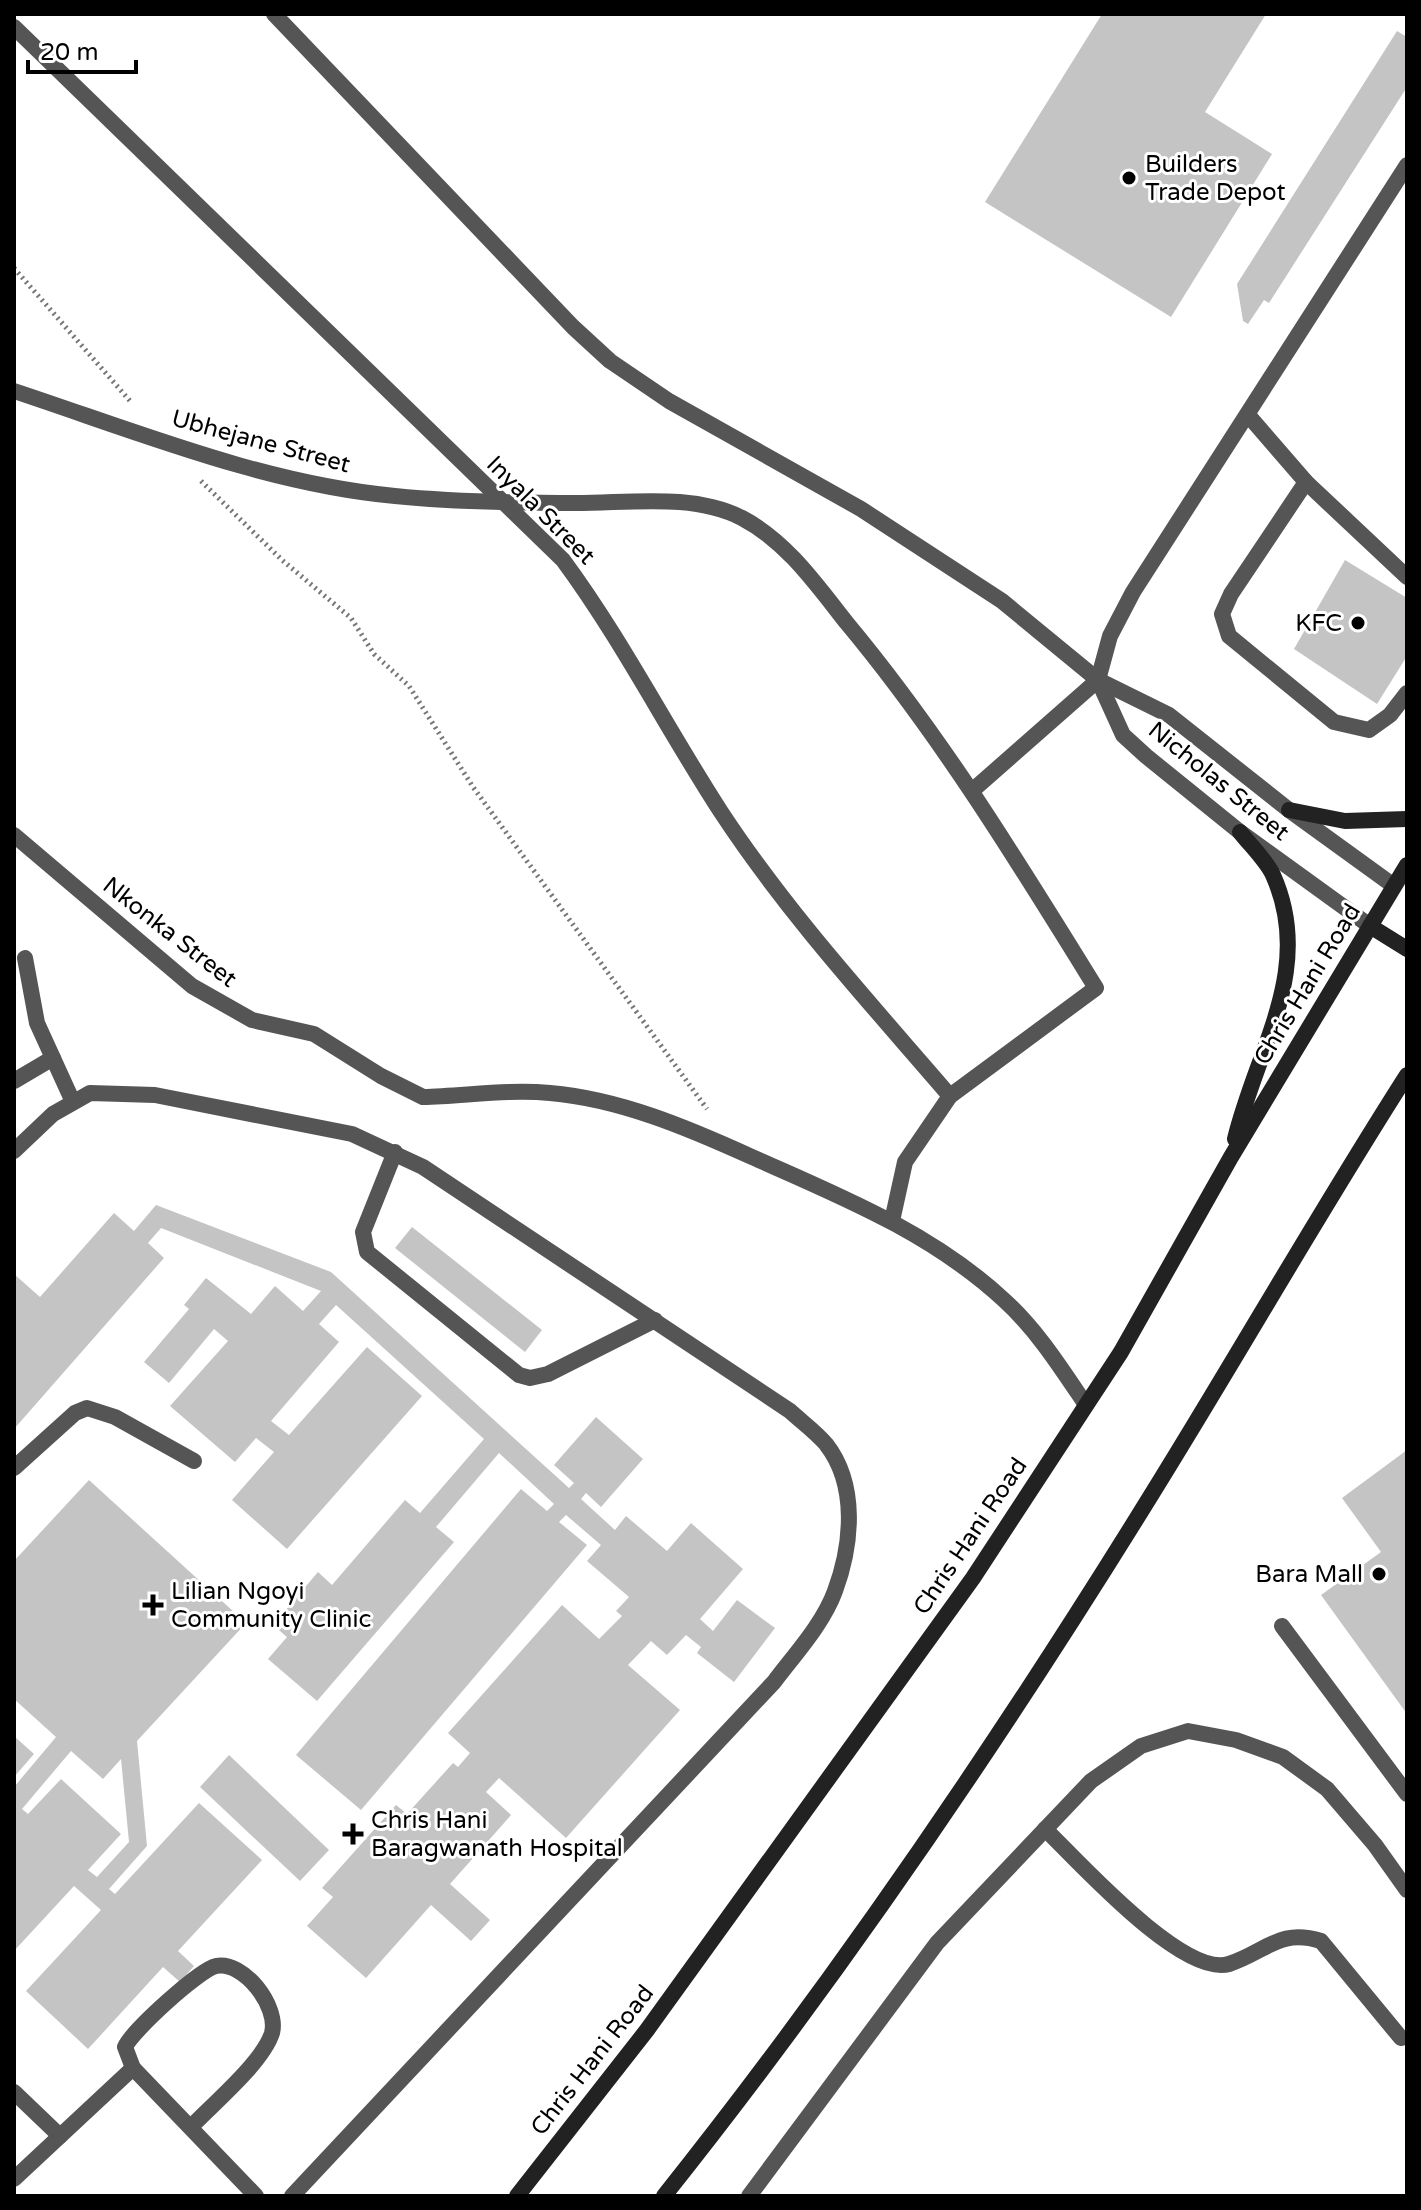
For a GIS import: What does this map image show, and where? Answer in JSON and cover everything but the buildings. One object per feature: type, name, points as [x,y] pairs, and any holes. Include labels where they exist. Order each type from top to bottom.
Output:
[{"type":"main road","points":[[1289,810],[1345,821],[1407,819]]},
{"type":"main road","points":[[1231,1157],[1246,1095],[1290,964],[1290,933],[1273,874],[1240,832]]},
{"type":"main road","name":"Chris Hani Road","points":[[517,2196],[647,2030],[973,1578],[1121,1352],[1231,1157],[1370,926],[1401,889],[1407,865]]},
{"type":"main road","name":"Nicholas Street","points":[[1370,926],[1407,949]]},
{"type":"main road","points":[[664,2196],[738,2102],[949,1807],[1149,1499],[1407,1075]]},
{"type":"main road","points":[[1386,1109],[1407,1092]]},
{"type":"street","points":[[274,14],[573,327],[610,361],[669,401],[861,509],[1002,601],[1098,680]]},
{"type":"street","name":"Inyala Street","points":[[14,27],[563,560],[606,619],[722,812],[801,921],[950,1096]]},
{"type":"street","points":[[973,790],[1098,680],[1110,636],[1133,592],[1407,165]]},
{"type":"street","name":"Ubhejane Street","points":[[14,391],[167,442],[304,482],[394,496],[502,503],[680,501],[740,517],[770,536],[798,563],[884,668],[973,790],[1096,988],[950,1096]]},
{"type":"street","points":[[1248,415],[1306,482],[1407,577]]},
{"type":"street","points":[[1306,482],[1231,594],[1222,614],[1223,626],[1243,650],[1334,722],[1369,730],[1390,715],[1407,693]]},
{"type":"street","name":"Nicholas Street","points":[[1098,680],[1169,715],[1289,810],[1401,889]]},
{"type":"street","name":"Nicholas Street","points":[[1098,680],[1123,735],[1240,832],[1370,926]]},
{"type":"street","name":"Nkonka Street","points":[[14,835],[192,986],[252,1020],[314,1034],[381,1076],[423,1097],[506,1092],[581,1097],[635,1110],[735,1149],[892,1221],[943,1252],[1004,1300],[1044,1344],[1086,1405]]},
{"type":"street","points":[[25,958],[37,1023],[73,1102]]},
{"type":"street","points":[[14,1081],[53,1058]]},
{"type":"street","points":[[14,1151],[36,1127],[90,1093],[155,1095],[352,1134],[395,1152],[790,1411],[826,1443],[843,1479],[850,1523],[835,1593],[774,1682],[292,2196]]},
{"type":"street","points":[[892,1221],[905,1162],[950,1096]]},
{"type":"street","points":[[395,1152],[363,1232],[367,1252],[519,1375],[530,1378],[548,1374],[655,1320]]},
{"type":"street","points":[[14,1468],[75,1413],[87,1408],[115,1417],[194,1461]]},
{"type":"street","points":[[1282,1626],[1407,1794]]},
{"type":"street","points":[[749,2196],[937,1943],[1091,1781],[1141,1746],[1188,1731],[1236,1740],[1283,1757],[1327,1789],[1375,1845],[1407,1890]]},
{"type":"street","points":[[1045,1829],[1161,1939],[1195,1961],[1226,1965],[1280,1939],[1301,1935],[1321,1941],[1401,2038]]},
{"type":"street","points":[[192,2126],[267,2042],[273,2016],[262,1991],[237,1972],[214,1966],[132,2032],[125,2047],[133,2068],[256,2196]]},
{"type":"street","points":[[14,2179],[133,2068]]},
{"type":"street","points":[[14,2092],[60,2136]]},
{"type":"path","points":[[14,268],[136,407]]},
{"type":"path","points":[[198,477],[282,560],[351,618],[374,654],[409,686],[473,787],[735,1149]]},
{"type":"place","name":"Builders Trade Depot","points":[[1129,178]]},
{"type":"place","name":"KFC","points":[[1358,623]]},
{"type":"place","name":"Bara Mall","points":[[1379,1574]]},
{"type":"place","name":"Lilian Ngoyi Community Clinic","points":[[153,1605]]},
{"type":"place","name":"Chris Hani Baragwanath Hospital","points":[[353,1834]]}]
